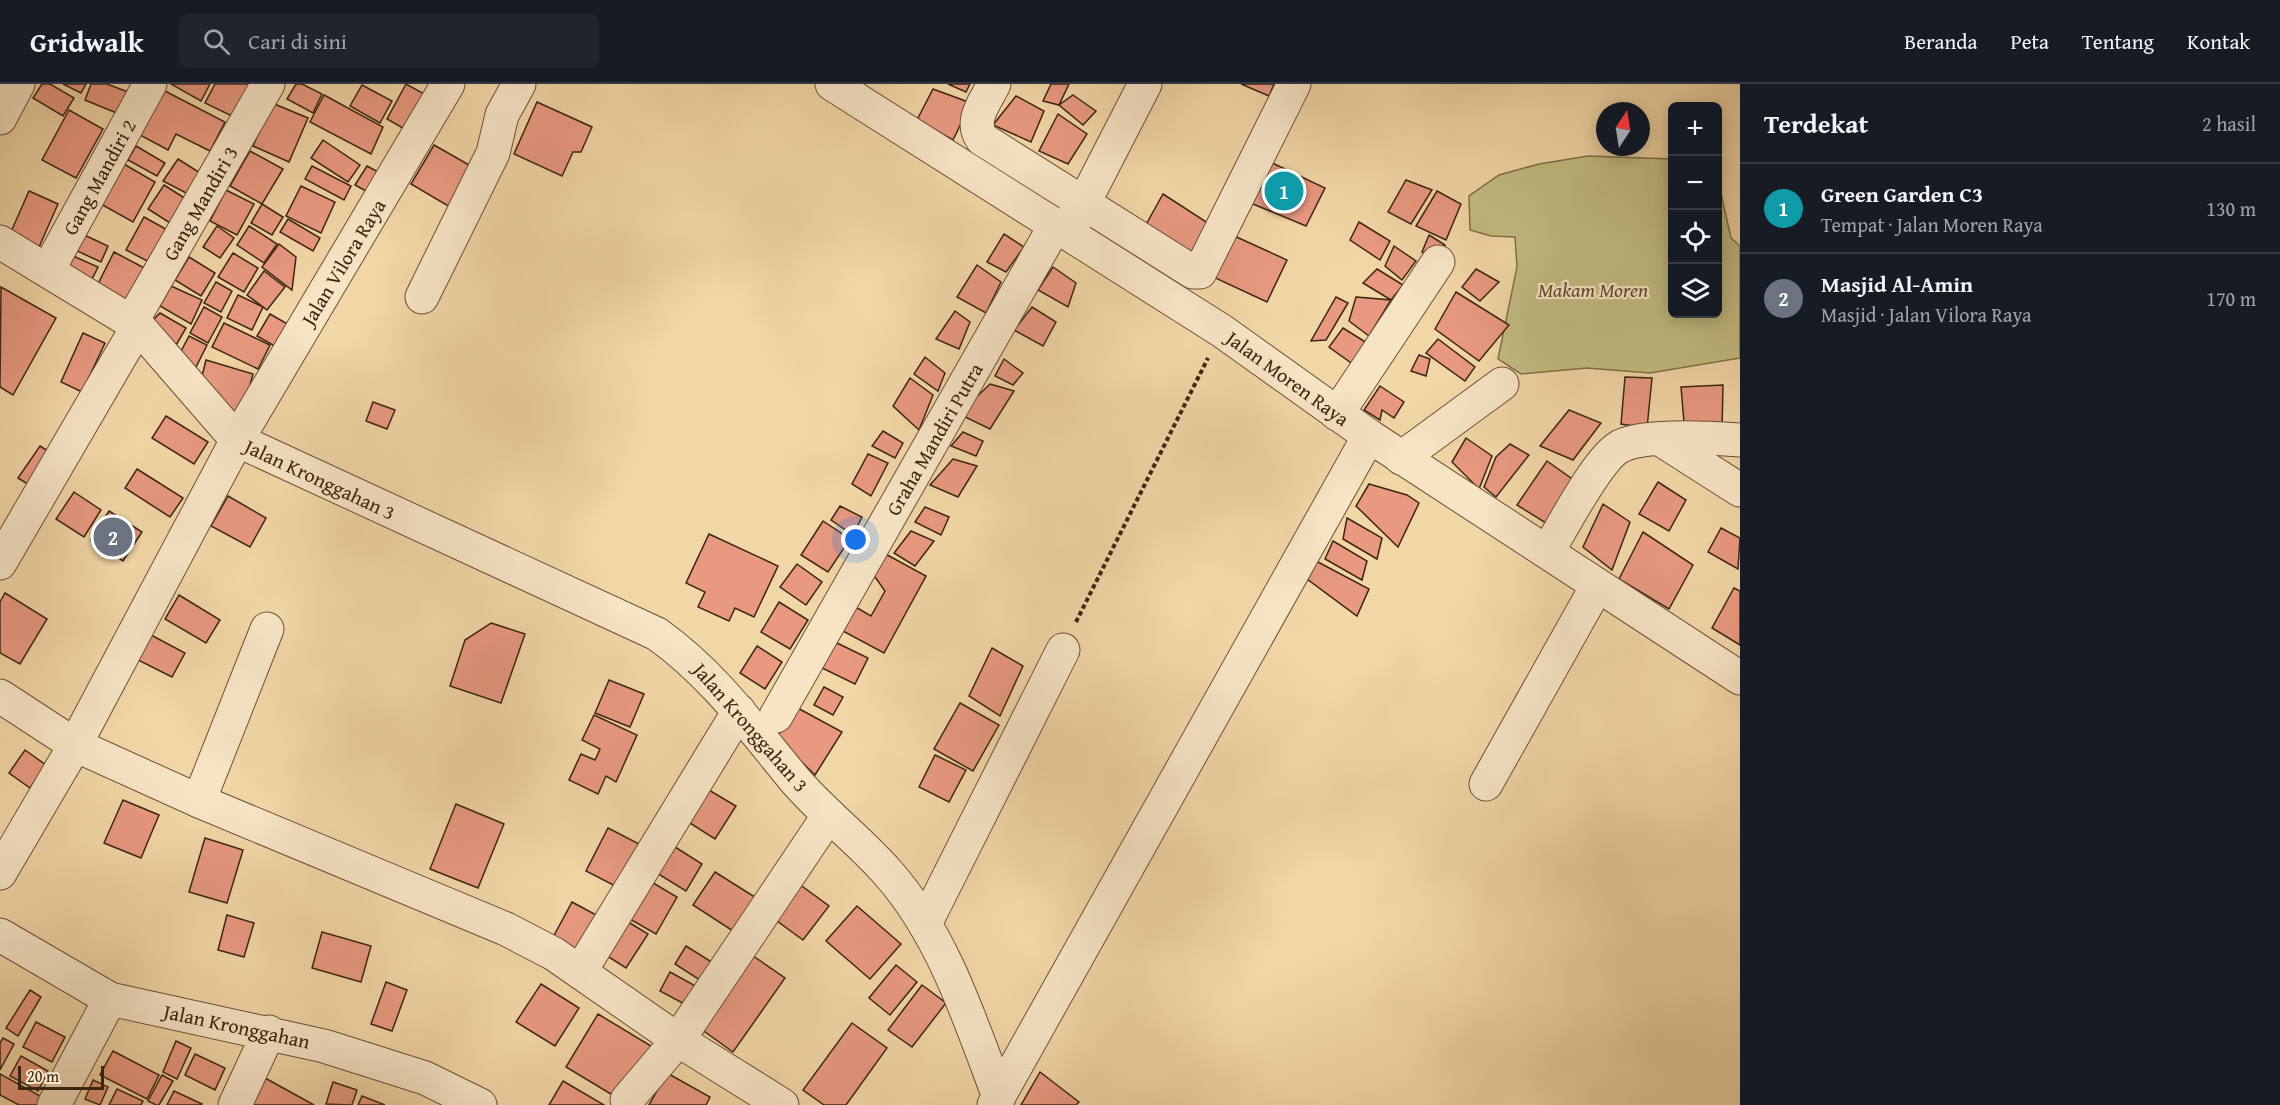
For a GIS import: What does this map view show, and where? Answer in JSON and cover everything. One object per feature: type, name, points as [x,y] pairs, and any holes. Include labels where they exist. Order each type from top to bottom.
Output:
[{"type":"street","points":[[0,118],[18,84]]},
{"type":"street","name":"Gang Mandiri 2","points":[[48,270],[150,84]]},
{"type":"street","name":"Gang Mandiri 3","points":[[0,563],[268,84]]},
{"type":"street","name":"Jalan Vilora Raya","points":[[0,873],[75,745],[237,440],[448,84]]},
{"type":"street","points":[[422,297],[493,153],[502,115],[519,84]]},
{"type":"street","name":"Jalan Moren Raya","points":[[832,84],[1222,330],[1401,458],[1548,551],[1597,586],[1740,678]]},
{"type":"street","points":[[994,84],[976,121],[976,130],[982,139],[1193,272],[1200,272],[1294,84]]},
{"type":"street","name":"Graha Mandiri Putra","points":[[776,716],[1063,228],[1084,204],[1145,84]]},
{"type":"street","points":[[0,242],[135,324],[237,440]]},
{"type":"street","points":[[1337,414],[1438,262]]},
{"type":"street","points":[[1401,458],[1502,384]]},
{"type":"street","points":[[996,1101],[1369,436]]},
{"type":"street","points":[[1660,439],[1740,490]]},
{"type":"street","points":[[1548,551],[1600,468],[1621,446],[1660,439],[1740,440]]},
{"type":"street","name":"Jalan Kronggahan 3","points":[[237,440],[657,634],[689,657],[740,711],[795,780],[888,874],[925,924],[961,998],[996,1101]]},
{"type":"street","points":[[1486,784],[1597,586]]},
{"type":"street","points":[[199,801],[267,629]]},
{"type":"street","points":[[925,924],[1063,650]]},
{"type":"street","points":[[0,696],[75,745],[199,801],[506,929],[554,954],[678,1040],[782,1105]]},
{"type":"street","points":[[580,972],[740,711]]},
{"type":"street","points":[[627,1100],[678,1040],[829,815]]},
{"type":"street","name":"Jalan Kronggahan","points":[[0,935],[110,999],[269,1032],[324,1046],[425,1078],[480,1105]]},
{"type":"street","points":[[54,1105],[110,999]]},
{"type":"street","points":[[235,1105],[269,1032]]},
{"type":"path","points":[[1063,650],[1222,330]]},
{"type":"green space","name":"Makam Moren","points":[[1588,156],[1668,159],[1668,318],[1722,318],[1722,198],[1731,238],[1740,246],[1740,358],[1650,373],[1587,368],[1521,374],[1498,359],[1517,267],[1515,237],[1491,236],[1470,230],[1469,196],[1499,175],[1539,164]]},
{"type":"building","points":[[42,84],[50,84],[74,98],[63,116],[33,98]]},
{"type":"building","points":[[63,84],[86,84],[81,93]]},
{"type":"building","points":[[91,84],[107,84],[128,92],[119,114],[85,100]]},
{"type":"building","points":[[171,84],[210,84],[201,101]]},
{"type":"building","points":[[215,84],[253,84],[244,122],[205,103]]},
{"type":"building","points":[[296,84],[302,84],[322,94],[313,113],[287,99]]},
{"type":"building","points":[[406,84],[428,96],[408,131],[387,119]]},
{"type":"building","points":[[948,84],[970,84],[966,92]]},
{"type":"building","points":[[1051,84],[1069,84],[1059,105],[1043,101]]},
{"type":"building","points":[[1241,84],[1274,84],[1269,96]]},
{"type":"building","points":[[362,85],[392,101],[380,123],[350,106]]},
{"type":"building","points":[[933,89],[971,103],[953,140],[917,120]]},
{"type":"building","points":[[163,90],[225,122],[210,151],[176,134],[168,150],[140,135]]},
{"type":"building","points":[[324,95],[383,127],[371,154],[310,122]]},
{"type":"building","points":[[1073,95],[1096,111],[1083,125],[1059,105]]},
{"type":"building","points":[[1016,96],[1044,111],[1031,142],[993,125]]},
{"type":"building","points":[[537,102],[592,127],[581,152],[573,152],[562,176],[514,154]]},
{"type":"building","points":[[272,103],[308,118],[289,162],[253,146]]},
{"type":"building","points":[[69,110],[103,129],[76,178],[42,160]]},
{"type":"building","points":[[1058,114],[1087,134],[1068,164],[1039,151]]},
{"type":"building","points":[[323,140],[360,165],[348,182],[311,158]]},
{"type":"building","points":[[434,145],[478,170],[455,210],[411,184]]},
{"type":"building","points":[[136,146],[165,163],[157,176],[128,160]]},
{"type":"building","points":[[250,151],[283,169],[262,204],[230,186]]},
{"type":"building","points":[[1262,158],[1325,188],[1306,226],[1241,199]]},
{"type":"building","points":[[178,159],[205,176],[192,196],[163,181]]},
{"type":"building","points":[[122,163],[155,182],[133,222],[99,203]]},
{"type":"building","points":[[312,166],[351,186],[344,200],[305,179]]},
{"type":"building","points":[[367,166],[384,175],[373,195],[355,185]]},
{"type":"building","points":[[1406,180],[1432,190],[1411,224],[1388,212]]},
{"type":"building","points":[[164,185],[194,204],[178,228],[148,209]]},
{"type":"building","points":[[301,186],[335,202],[321,233],[286,216]]},
{"type":"building","points":[[226,190],[254,204],[237,235],[210,221]]},
{"type":"building","points":[[29,191],[58,204],[39,247],[10,234]]},
{"type":"building","points":[[1437,191],[1461,204],[1446,240],[1416,226]]},
{"type":"building","points":[[1163,194],[1211,225],[1191,264],[1143,230]]},
{"type":"building","points":[[262,204],[283,217],[272,235],[251,223]]},
{"type":"building","points":[[144,217],[173,233],[155,265],[126,250]]},
{"type":"building","points":[[288,219],[320,238],[313,251],[280,232]]},
{"type":"building","points":[[1359,222],[1390,241],[1380,260],[1350,240]]},
{"type":"building","points":[[217,226],[234,238],[220,258],[203,247]]},
{"type":"building","points":[[249,226],[277,244],[264,263],[237,245]]},
{"type":"building","points":[[80,233],[108,246],[101,262],[73,249]]},
{"type":"building","points":[[1004,234],[1024,247],[1006,272],[987,262]]},
{"type":"building","points":[[1230,234],[1287,260],[1267,302],[1211,276]]},
{"type":"building","points":[[1429,235],[1445,245],[1437,257],[1422,252]]},
{"type":"building","points":[[279,244],[296,257],[292,290],[262,267]]},
{"type":"building","points":[[1394,246],[1416,261],[1402,280],[1385,266]]},
{"type":"building","points":[[114,252],[152,272],[133,309],[95,290]]},
{"type":"building","points":[[233,253],[258,268],[244,292],[218,277]]},
{"type":"building","points":[[71,255],[98,267],[89,285],[63,273]]},
{"type":"building","points":[[189,257],[215,273],[201,296],[175,280]]},
{"type":"building","points":[[977,265],[1001,282],[986,313],[957,297]]},
{"type":"building","points":[[1053,267],[1076,283],[1068,307],[1038,290]]},
{"type":"building","points":[[1377,269],[1403,285],[1391,300],[1363,283]]},
{"type":"building","points":[[1476,269],[1499,282],[1480,301],[1462,287]]},
{"type":"building","points":[[264,271],[285,287],[267,310],[247,295]]},
{"type":"building","points":[[216,282],[232,291],[221,312],[204,303]]},
{"type":"building","points":[[171,286],[202,300],[191,324],[160,306]]},
{"type":"building","points":[[1,287],[56,318],[13,395],[0,387]]},
{"type":"building","points":[[1456,292],[1509,325],[1479,361],[1435,329]]},
{"type":"building","points":[[238,295],[263,307],[252,330],[227,318]]},
{"type":"building","points":[[1336,297],[1348,303],[1326,340],[1311,341]]},
{"type":"building","points":[[1356,297],[1391,300],[1369,336],[1349,321]]},
{"type":"building","points":[[204,307],[222,317],[208,343],[190,333]]},
{"type":"building","points":[[1032,307],[1056,322],[1043,346],[1014,330]]},
{"type":"building","points":[[955,311],[970,322],[959,349],[936,339]]},
{"type":"building","points":[[160,313],[186,328],[172,352],[146,327]]},
{"type":"building","points":[[270,314],[291,326],[278,348],[257,336]]},
{"type":"building","points":[[224,323],[270,345],[258,369],[212,347]]},
{"type":"building","points":[[1343,328],[1375,348],[1361,370],[1329,347]]},
{"type":"building","points":[[83,333],[105,343],[82,392],[61,382]]},
{"type":"building","points":[[189,336],[207,345],[194,371],[178,357]]},
{"type":"building","points":[[1438,339],[1475,367],[1465,381],[1426,353]]},
{"type":"building","points":[[1419,355],[1430,359],[1426,376],[1411,371]]},
{"type":"building","points":[[925,357],[945,373],[938,391],[914,374]]},
{"type":"building","points":[[1004,359],[1023,373],[1013,385],[995,376]]},
{"type":"building","points":[[206,360],[253,374],[241,419],[199,388]]},
{"type":"building","points":[[1625,377],[1652,378],[1647,428],[1621,424]]},
{"type":"building","points":[[910,378],[933,395],[919,430],[893,406]]},
{"type":"building","points":[[990,384],[1014,391],[990,429],[959,414]]},
{"type":"building","points":[[1723,385],[1722,430],[1685,434],[1681,387]]},
{"type":"building","points":[[1380,386],[1404,402],[1394,418],[1382,410],[1380,420],[1364,410]]},
{"type":"building","points":[[373,402],[395,410],[387,429],[366,421]]},
{"type":"building","points":[[1569,410],[1601,423],[1573,460],[1540,446]]},
{"type":"building","points":[[166,416],[208,442],[194,464],[152,438]]},
{"type":"building","points":[[883,431],[903,443],[895,458],[872,446]]},
{"type":"building","points":[[963,432],[983,441],[976,456],[951,446]]},
{"type":"building","points":[[1466,438],[1492,456],[1479,489],[1452,462]]},
{"type":"building","points":[[1510,444],[1529,455],[1496,497],[1484,487],[1496,457]]},
{"type":"building","points":[[40,446],[59,458],[37,490],[18,478]]},
{"type":"building","points":[[868,454],[888,463],[871,496],[852,484]]},
{"type":"building","points":[[953,459],[977,466],[958,497],[930,485]]},
{"type":"building","points":[[1547,461],[1575,481],[1549,525],[1517,505]]},
{"type":"building","points":[[137,469],[183,498],[170,517],[125,488]]},
{"type":"building","points":[[1658,482],[1686,500],[1669,531],[1639,514]]},
{"type":"building","points":[[1369,484],[1407,495],[1419,503],[1398,547],[1356,506]]},
{"type":"building","points":[[74,492],[101,510],[84,537],[56,519]]},
{"type":"building","points":[[228,496],[266,518],[250,547],[211,526]]},
{"type":"building","points":[[1603,504],[1630,522],[1612,570],[1583,547]]},
{"type":"building","points":[[840,506],[862,517],[853,535],[831,520]]},
{"type":"building","points":[[925,507],[949,517],[941,535],[915,522]]},
{"type":"building","points":[[109,511],[142,532],[123,561],[91,540]]},
{"type":"building","points":[[1347,518],[1382,538],[1377,559],[1343,539]]},
{"type":"building","points":[[823,521],[850,539],[828,572],[801,555]]},
{"type":"building","points":[[1721,528],[1740,538],[1738,569],[1708,552]]},
{"type":"building","points":[[911,531],[934,541],[915,566],[894,553]]},
{"type":"building","points":[[1643,532],[1693,565],[1669,609],[1619,579]]},
{"type":"building","points":[[709,534],[778,566],[754,617],[735,608],[729,621],[698,607],[705,592],[686,583]]},
{"type":"building","points":[[1333,541],[1367,561],[1362,580],[1325,559]]},
{"type":"building","points":[[880,551],[926,576],[884,653],[841,630],[854,606],[871,616],[885,591],[870,570]]},
{"type":"building","points":[[1316,561],[1369,589],[1357,616],[1307,579]]},
{"type":"building","points":[[797,564],[822,582],[806,605],[780,587]]},
{"type":"building","points":[[1734,588],[1740,591],[1740,645],[1712,628]]},
{"type":"building","points":[[5,593],[47,619],[20,664],[0,653],[0,602]]},
{"type":"building","points":[[179,595],[220,620],[206,643],[165,619]]},
{"type":"building","points":[[779,602],[808,620],[790,649],[761,632]]},
{"type":"building","points":[[491,623],[525,634],[501,703],[450,686],[465,640]]},
{"type":"building","points":[[151,635],[185,653],[172,677],[138,660]]},
{"type":"building","points":[[835,642],[868,658],[855,684],[822,668]]},
{"type":"building","points":[[757,646],[782,662],[765,689],[740,673]]},
{"type":"building","points":[[992,648],[1023,666],[1000,716],[969,696]]},
{"type":"building","points":[[609,680],[644,694],[630,727],[595,713]]},
{"type":"building","points":[[824,687],[843,697],[833,715],[814,705]]},
{"type":"building","points":[[960,703],[999,725],[973,771],[934,749]]},
{"type":"building","points":[[794,706],[842,732],[815,775],[777,738]]},
{"type":"building","points":[[594,715],[637,735],[616,782],[606,776],[598,794],[569,780],[581,754],[595,760],[600,749],[582,740]]},
{"type":"building","points":[[25,750],[46,765],[30,788],[9,773]]},
{"type":"building","points":[[935,755],[966,770],[949,802],[919,787]]},
{"type":"building","points":[[702,786],[736,806],[715,839],[682,818]]},
{"type":"building","points":[[123,800],[159,815],[141,858],[104,843]]},
{"type":"building","points":[[456,804],[504,824],[478,888],[430,869]]},
{"type":"building","points":[[608,828],[643,846],[621,889],[586,871]]},
{"type":"building","points":[[205,838],[243,850],[227,903],[189,892]]},
{"type":"building","points":[[664,840],[702,864],[686,891],[647,867]]},
{"type":"building","points":[[715,872],[758,899],[736,933],[693,905]]},
{"type":"building","points":[[643,877],[677,897],[656,934],[621,914]]},
{"type":"building","points":[[799,884],[829,906],[803,940],[773,918]]},
{"type":"building","points":[[572,902],[600,917],[578,958],[550,943]]},
{"type":"building","points":[[857,906],[901,944],[870,979],[826,941]]},
{"type":"building","points":[[227,915],[254,923],[244,957],[218,950]]},
{"type":"building","points":[[625,920],[648,934],[626,968],[604,954]]},
{"type":"building","points":[[322,932],[371,946],[361,982],[312,968]]},
{"type":"building","points":[[686,946],[718,966],[706,984],[675,964]]},
{"type":"building","points":[[746,951],[785,978],[733,1052],[694,1024]]},
{"type":"building","points":[[896,965],[917,982],[890,1015],[869,998]]},
{"type":"building","points":[[670,972],[701,989],[690,1007],[660,991]]},
{"type":"building","points":[[386,982],[407,990],[392,1031],[371,1024]]},
{"type":"building","points":[[541,984],[579,1008],[555,1046],[516,1022]]},
{"type":"building","points":[[922,985],[946,1003],[912,1047],[888,1030]]},
{"type":"building","points":[[30,990],[41,997],[18,1036],[6,1028]]},
{"type":"building","points":[[598,1014],[651,1046],[619,1099],[566,1067]]},
{"type":"building","points":[[36,1022],[65,1037],[52,1062],[23,1047]]},
{"type":"building","points":[[852,1023],[887,1048],[846,1105],[824,1105],[803,1090]]},
{"type":"building","points":[[3,1038],[14,1044],[0,1070],[0,1043]]},
{"type":"building","points":[[176,1041],[191,1048],[177,1079],[163,1072]]},
{"type":"building","points":[[113,1051],[159,1075],[147,1099],[100,1075]]},
{"type":"building","points":[[195,1054],[225,1068],[215,1090],[185,1075]]},
{"type":"building","points":[[21,1056],[48,1071],[38,1091],[10,1076]]},
{"type":"building","points":[[1040,1072],[1079,1102],[1076,1105],[1021,1105]]},
{"type":"building","points":[[667,1073],[710,1097],[706,1105],[649,1105]]},
{"type":"building","points":[[0,1074],[42,1097],[38,1105],[19,1105],[0,1095]]},
{"type":"building","points":[[162,1075],[173,1081],[159,1105],[156,1105],[148,1101]]},
{"type":"building","points":[[265,1078],[314,1105],[249,1105]]},
{"type":"building","points":[[93,1080],[108,1087],[100,1105],[85,1099]]},
{"type":"building","points":[[563,1081],[604,1105],[549,1105]]},
{"type":"building","points":[[333,1082],[357,1090],[352,1105],[326,1104]]},
{"type":"building","points":[[117,1089],[143,1101],[141,1105],[109,1105]]},
{"type":"building","points":[[174,1091],[202,1104],[167,1105]]},
{"type":"building","points":[[362,1096],[385,1105],[358,1105]]},
{"type":"place","name":"Green Garden C3","points":[[1284,191]]},
{"type":"place","name":"Masjid Al-Amin","points":[[113,537]]}]
